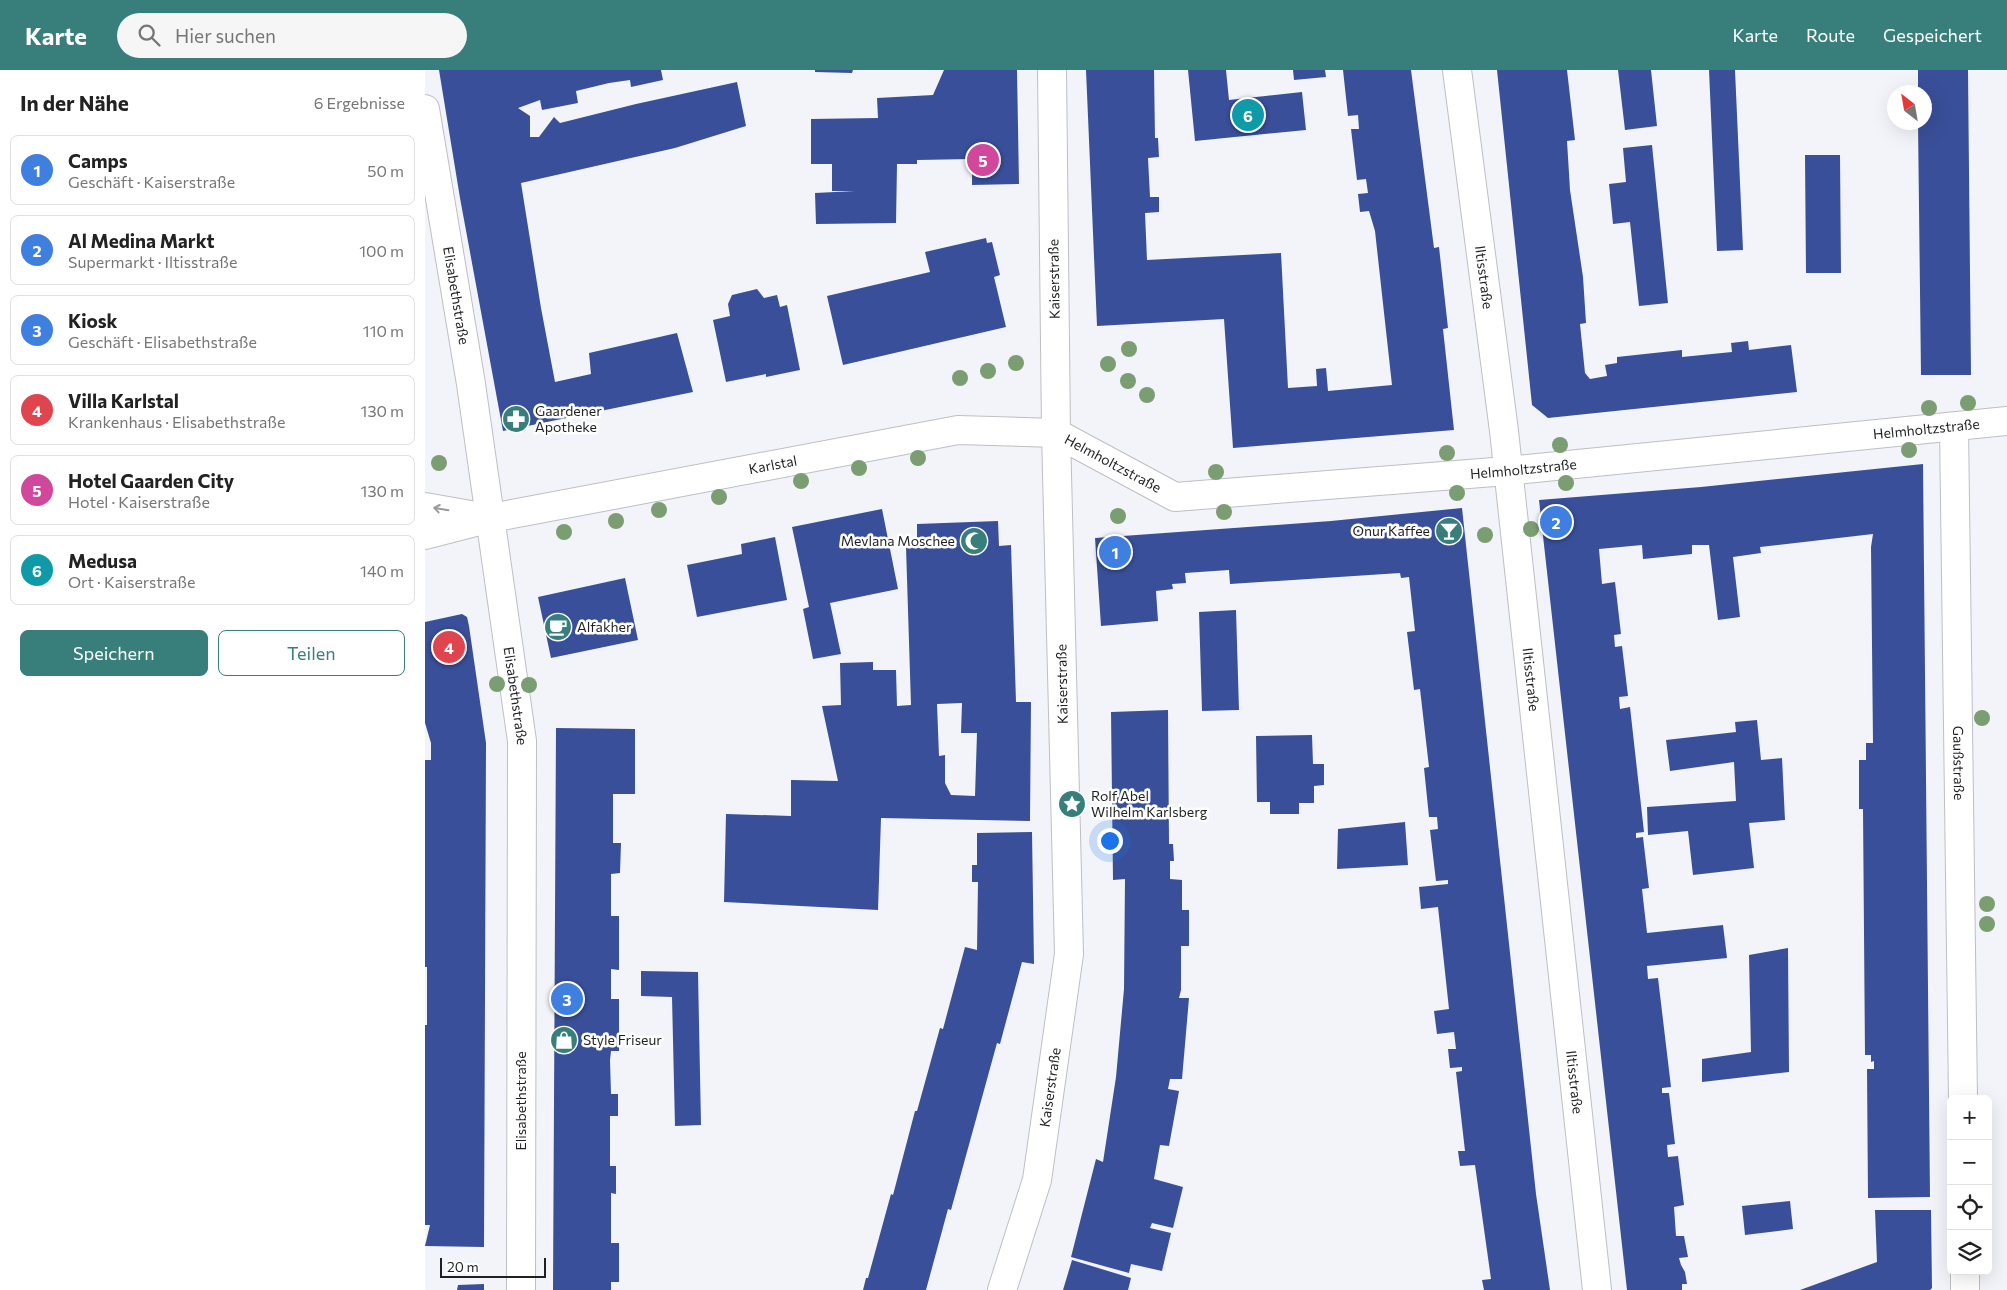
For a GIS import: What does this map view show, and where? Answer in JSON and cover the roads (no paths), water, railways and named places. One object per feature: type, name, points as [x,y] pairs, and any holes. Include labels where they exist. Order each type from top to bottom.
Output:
[{"type":"street","name":"Kaiserstraße","points":[[1002,1290],[1037,1180],[1069,954],[1056,433],[1053,70]]},
{"type":"street","name":"Iltisstraße","points":[[1457,70],[1504,432],[1597,1290]]},
{"type":"street","name":"Elisabethstraße","points":[[425,108],[471,384],[522,741],[521,1290]]},
{"type":"street","name":"Helmholtzstraße","points":[[1056,433],[1175,498],[1507,471],[2007,421]]},
{"type":"street","name":"Gaußstraße","points":[[1954,427],[1963,1095]]},
{"type":"street","name":"Karlstal","points":[[425,535],[491,518],[958,430],[1056,433]]},
{"type":"street","name":"Karlstal","points":[[425,507],[491,518]]},
{"type":"street","points":[[1965,1275],[1965,1290]]},
{"type":"place","name":"Medusa","points":[[1248,115]]},
{"type":"place","name":"Hotel Gaarden City","points":[[983,160]]},
{"type":"place","name":"Gaardener Apotheke","points":[[516,419]]},
{"type":"place","name":"Al Medina Markt","points":[[1556,522]]},
{"type":"place","name":"Onur Kaffee","points":[[1449,531]]},
{"type":"place","name":"Mevlana Moschee","points":[[974,541]]},
{"type":"place","name":"Camps","points":[[1115,552]]},
{"type":"place","name":"Alfakher","points":[[558,627]]},
{"type":"place","name":"Villa Karlstal","points":[[449,647]]},
{"type":"place","name":"Rolf Abel Wilhelm Karlsberg","points":[[1072,804]]},
{"type":"place","name":"Kiosk","points":[[567,999]]},
{"type":"place","name":"Style Friseur","points":[[564,1040]]}]
